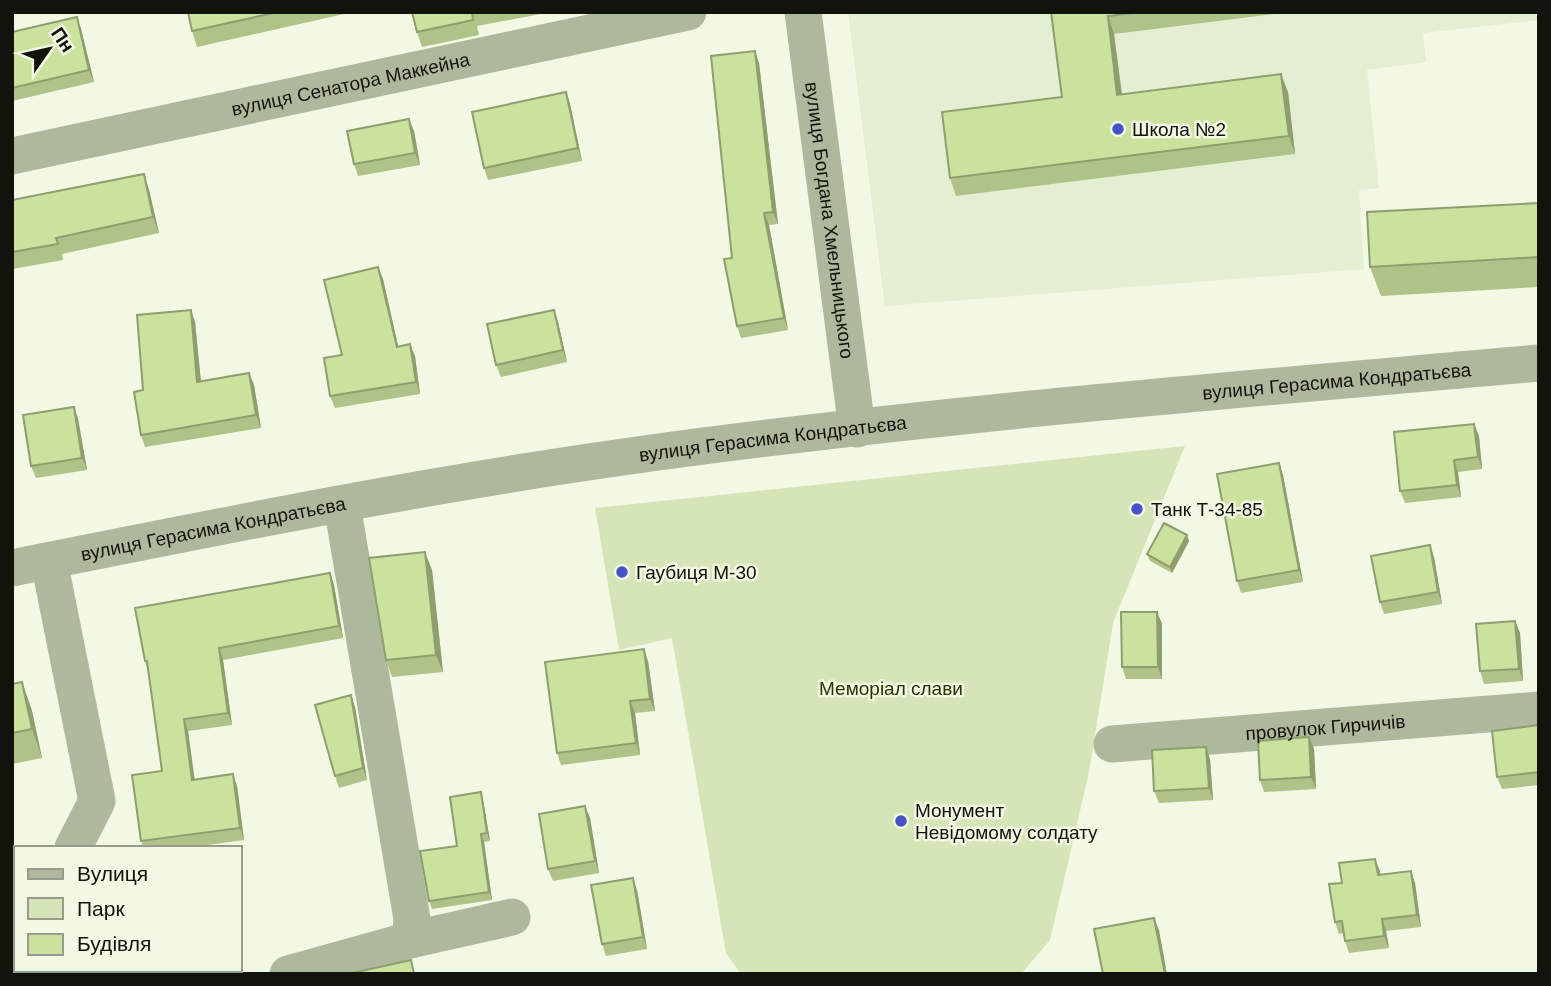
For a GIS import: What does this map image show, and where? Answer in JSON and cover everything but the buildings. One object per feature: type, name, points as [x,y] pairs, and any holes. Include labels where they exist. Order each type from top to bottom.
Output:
[{"type":"street","name":"вулиця Сенатора Маккейна","points":[[12,156],[688,12]]},
{"type":"street","name":"вулиця Богдана Хмельницького","points":[[803,12],[857,429]]},
{"type":"street","name":"вулиця Герасима Кондратьєва","points":[[12,568],[342,505],[628,457],[1096,403],[1539,363]]},
{"type":"street","points":[[342,505],[412,919],[410,940]]},
{"type":"street","points":[[49,561],[97,801],[74,846]]},
{"type":"street","name":"провулок Гирчичів","points":[[1112,744],[1539,710]]},
{"type":"street","points":[[288,974],[410,940],[512,916]]},
{"type":"shaded area","name":"Школа №2","points":[[848,12],[1539,12],[1539,20],[1423,33],[1426,62],[1367,70],[1379,188],[1359,190],[1364,269],[885,306]]},
{"type":"green space","name":"Меморіал слави","points":[[1185,446],[1113,623],[1089,772],[1050,940],[1021,974],[741,974],[726,953],[672,638],[619,650],[595,508]]},
{"type":"place","name":"Школа №2","points":[[1118,129]]},
{"type":"place","name":"Танк Т-34-85","points":[[1137,509]]},
{"type":"place","name":"Гаубиця М-30","points":[[622,572]]},
{"type":"place","name":"Монумент Невідомому солдату","points":[[901,821]]}]
